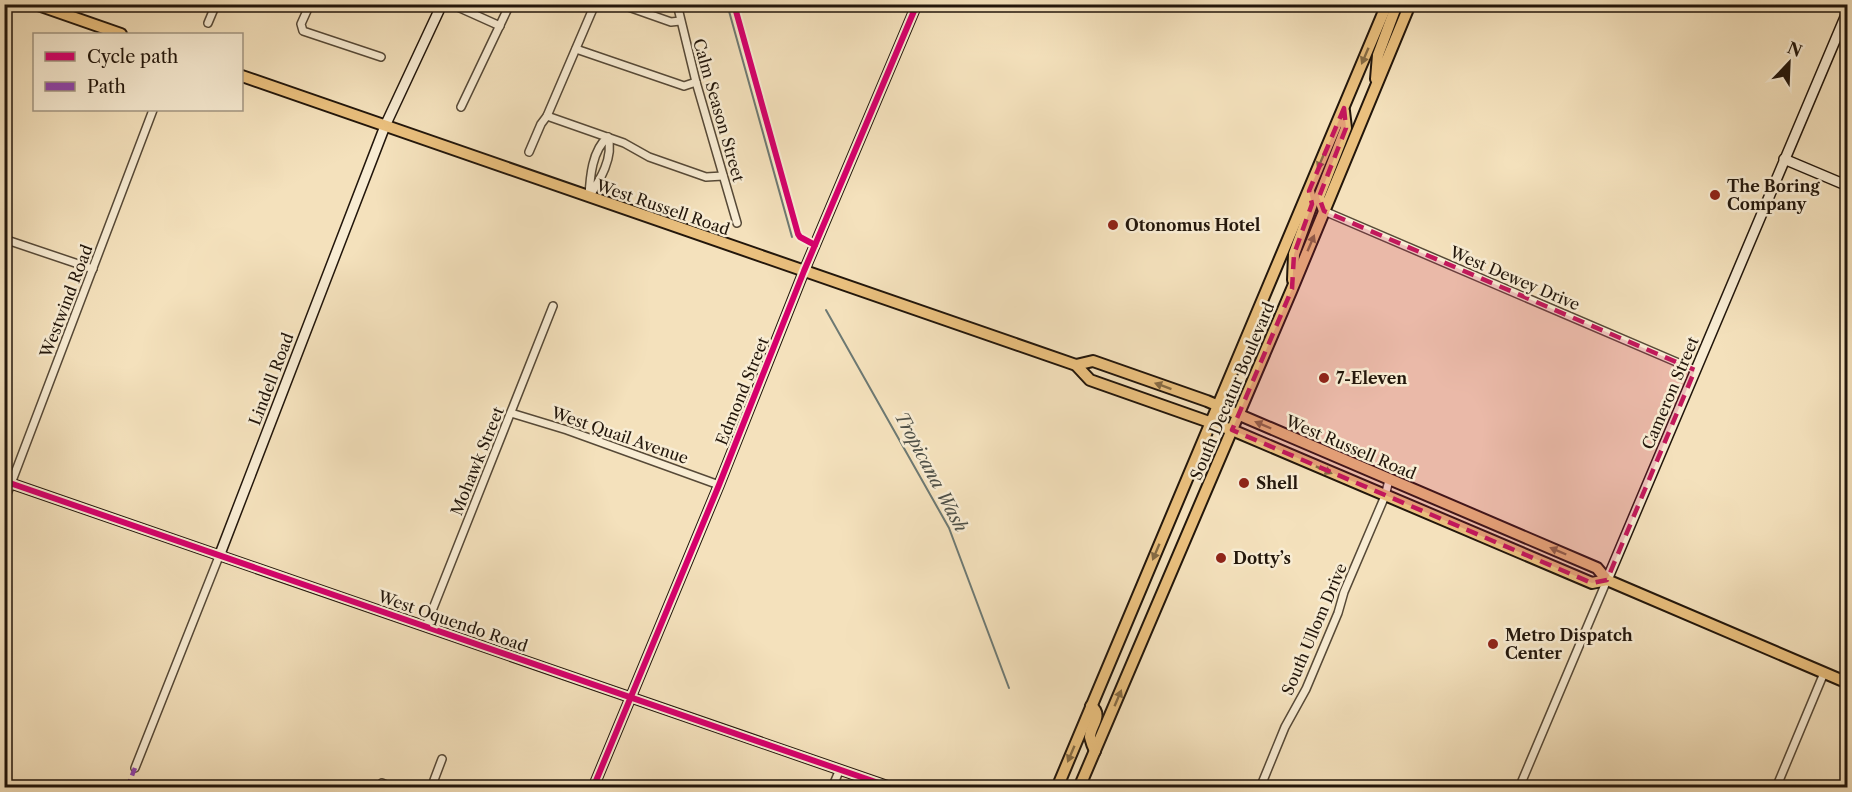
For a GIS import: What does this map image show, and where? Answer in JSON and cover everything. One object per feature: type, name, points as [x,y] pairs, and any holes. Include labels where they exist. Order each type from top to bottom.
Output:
[{"type":"main road","points":[[35,4],[118,33]]},
{"type":"main road","name":"South Decatur Boulevard","points":[[1057,788],[1387,4]]},
{"type":"main road","points":[[1375,88],[1378,55],[1397,4]]},
{"type":"main road","name":"South Decatur Boulevard","points":[[1079,788],[1292,289],[1410,4]]},
{"type":"main road","name":"West Russell Road","points":[[243,76],[1076,365],[1090,380],[1232,430],[1592,583],[1607,580]]},
{"type":"main road","points":[[1324,211],[1319,197],[1346,128],[1344,108]]},
{"type":"main road","points":[[1292,289],[1294,254],[1312,204],[1309,191]]},
{"type":"main road","name":"West Russell Road","points":[[1076,365],[1093,361],[1238,414],[1597,567],[1607,580],[1848,683]]},
{"type":"main road","points":[[1091,706],[1097,714],[1090,736],[1095,751]]},
{"type":"street","points":[[208,23],[216,4]]},
{"type":"street","points":[[310,4],[301,24],[303,32],[381,57]]},
{"type":"street","name":"Lindell Road","points":[[135,768],[385,126],[442,4]]},
{"type":"street","points":[[451,4],[500,26]]},
{"type":"street","points":[[461,107],[510,4]]},
{"type":"street","points":[[529,152],[595,4]]},
{"type":"street","points":[[620,4],[671,22],[680,21]]},
{"type":"street","name":"Calm Season Street","points":[[677,4],[696,82],[737,223]]},
{"type":"street","name":"Edmond Street","points":[[593,788],[804,271],[917,4]]},
{"type":"street","name":"Cameron Street","points":[[1519,788],[1848,10]]},
{"type":"street","points":[[576,49],[684,86],[696,82]]},
{"type":"street","name":"Westwind Road","points":[[4,502],[8,482],[93,269],[153,111]]},
{"type":"street","points":[[547,116],[624,143],[649,157],[706,177],[723,176]]},
{"type":"street","points":[[589,197],[590,175],[601,143],[608,137]]},
{"type":"street","points":[[1784,159],[1848,186]]},
{"type":"street","name":"West Dewey Drive","points":[[1324,211],[1695,370]]},
{"type":"street","points":[[4,238],[93,269]]},
{"type":"street","name":"Mohawk Street","points":[[426,626],[553,306]]},
{"type":"street","name":"West Quail Avenue","points":[[512,413],[719,484]]},
{"type":"street","name":"South Ullom Drive","points":[[1260,788],[1338,613],[1344,592],[1385,496],[1389,480]]},
{"type":"street","name":"West Oquendo Road","points":[[8,482],[892,788]]},
{"type":"street","points":[[1776,788],[1824,673]]},
{"type":"street","points":[[431,788],[442,759]]},
{"type":"street","points":[[832,788],[840,769]]},
{"type":"street","points":[[382,783],[393,788]]},
{"type":"highlighted area","points":[[1344,108],[1346,128],[1319,197],[1324,211],[1695,370],[1607,580],[1592,583],[1232,430],[1292,289],[1294,254],[1312,204],[1309,191]]},
{"type":"waterway","name":"Tropicana Wash","points":[[727,4],[792,237]]},
{"type":"waterway","name":"Tropicana Wash","points":[[826,310],[949,528],[1009,688]]},
{"type":"marked path","points":[[127,788],[135,768]]},
{"type":"cycle path","points":[[734,4],[798,234],[815,245]]},
{"type":"cycle path","points":[[593,788],[719,485],[804,271],[917,4]]},
{"type":"cycle path","points":[[4,481],[893,788]]},
{"type":"place","name":"The Boring Company","points":[[1715,195]]},
{"type":"place","name":"Otonomus Hotel","points":[[1113,225]]},
{"type":"place","name":"7-Eleven","points":[[1324,378]]},
{"type":"place","name":"Shell","points":[[1244,483]]},
{"type":"place","name":"Dotty’s","points":[[1221,558]]},
{"type":"place","name":"Metro Dispatch Center","points":[[1493,644]]}]
